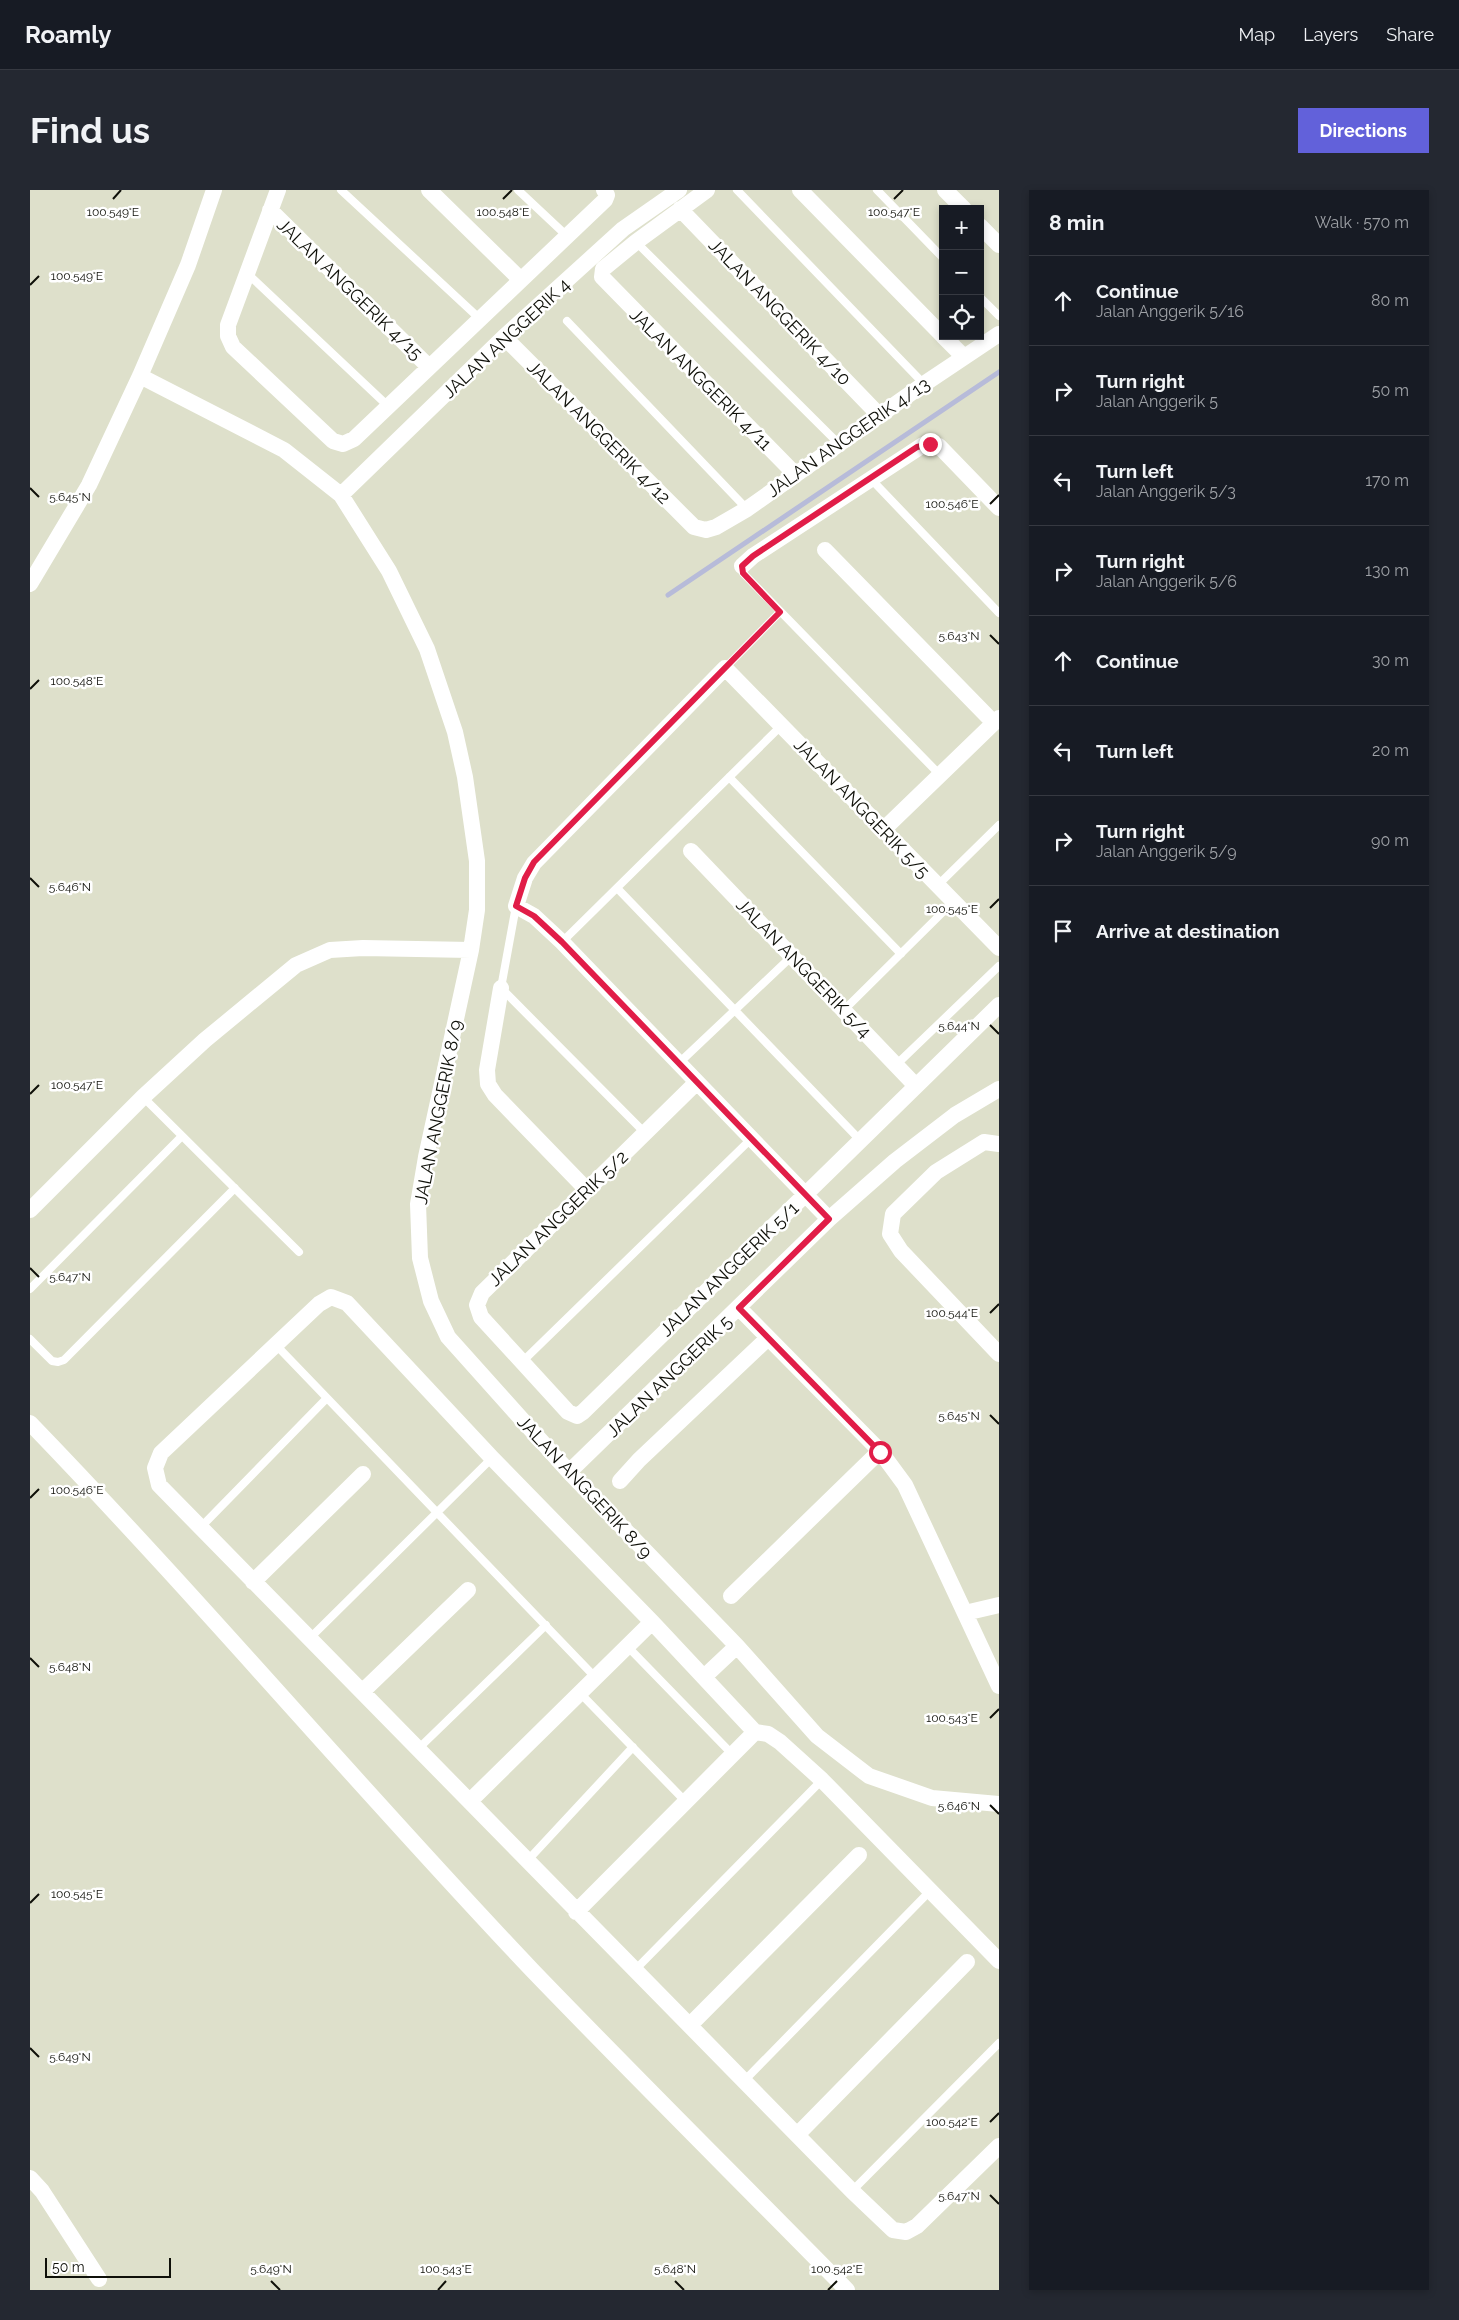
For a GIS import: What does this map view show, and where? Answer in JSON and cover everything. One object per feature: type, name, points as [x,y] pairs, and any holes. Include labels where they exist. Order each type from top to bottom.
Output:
[{"type":"street","points":[[30,584],[89,485],[140,376],[188,265],[214,190]]},
{"type":"street","points":[[278,190],[228,325],[228,336],[233,347],[334,440],[343,444],[354,439],[605,200],[606,192]]},
{"type":"street","points":[[429,190],[521,280]]},
{"type":"street","name":"JALAN ANGGERIK 4","points":[[342,495],[504,337],[624,229],[679,190]]},
{"type":"street","points":[[636,242],[707,190]]},
{"type":"street","points":[[800,190],[939,332]]},
{"type":"street","points":[[945,190],[960,205]]},
{"type":"street","name":"JALAN ANGGERIK 4/10","points":[[680,209],[880,415]]},
{"type":"street","name":"JALAN ANGGERIK 4/15","points":[[270,210],[430,367]]},
{"type":"street","points":[[984,230],[999,245]]},
{"type":"street","name":"JALAN ANGGERIK 4/11","points":[[636,242],[603,270],[602,277],[795,474]]},
{"type":"street","name":"JALAN ANGGERIK 4/13","points":[[694,527],[706,530],[716,527],[747,508],[999,334]]},
{"type":"street","name":"JALAN ANGGERIK 4/12","points":[[504,337],[694,527]]},
{"type":"street","points":[[947,340],[964,357]]},
{"type":"street","name":"JALAN ANGGERIK 8/9","points":[[140,376],[284,450],[342,495],[389,571],[427,650],[455,732],[477,861],[477,910],[471,950],[426,1157],[418,1204],[420,1258],[431,1301],[448,1336],[569,1472],[737,1646],[817,1736],[869,1776],[932,1798],[999,1804]]},
{"type":"street","points":[[742,566],[753,556],[917,447],[930,444],[939,446],[999,508]]},
{"type":"street","points":[[825,550],[997,720],[883,830]]},
{"type":"street","points":[[725,668],[534,862],[525,878],[516,906],[534,916],[562,942],[829,1219]]},
{"type":"street","name":"JALAN ANGGERIK 5/5","points":[[725,668],[953,902],[996,940]]},
{"type":"street","name":"JALAN ANGGERIK 5/4","points":[[692,851],[916,1086]]},
{"type":"street","points":[[30,1210],[143,1097],[206,1040],[296,965],[330,950],[364,948],[471,950]]},
{"type":"street","points":[[501,988],[487,1070],[488,1084],[495,1095],[587,1190]]},
{"type":"street","name":"JALAN ANGGERIK 5/1","points":[[522,1362],[568,1412],[577,1416],[583,1412],[999,1005]]},
{"type":"street","name":"JALAN ANGGERIK 5/2","points":[[522,1362],[481,1317],[477,1306],[482,1293],[697,1082]]},
{"type":"street","name":"JALAN ANGGERIK 5","points":[[569,1472],[829,1219],[918,1144],[956,1115],[999,1089]]},
{"type":"street","points":[[999,1144],[984,1142],[936,1172],[893,1214],[890,1234],[901,1251],[999,1354]]},
{"type":"street","points":[[999,1960],[822,1780],[780,1742],[768,1734],[755,1732],[652,1622],[492,1458],[347,1303],[331,1297],[319,1304],[161,1453],[155,1468],[159,1485],[528,1860],[576,1912],[690,2025],[852,2191],[893,2230],[906,2232],[917,2226],[999,2146]]},
{"type":"street","points":[[739,1308],[880,1452],[905,1485],[999,1686]]},
{"type":"street","points":[[620,1481],[639,1460],[768,1338]]},
{"type":"street","points":[[30,1423],[533,1970],[847,2290]]},
{"type":"street","points":[[731,1596],[880,1452]]},
{"type":"street","points":[[253,1582],[363,1474]]},
{"type":"street","points":[[362,1692],[468,1590]]},
{"type":"street","points":[[965,1613],[999,1606]]},
{"type":"street","points":[[470,1801],[652,1622]]},
{"type":"street","points":[[704,1677],[737,1646]]},
{"type":"street","points":[[576,1912],[755,1732]]},
{"type":"street","points":[[690,2025],[859,1855]]},
{"type":"street","points":[[797,2135],[967,1962]]},
{"type":"street","points":[[30,2178],[42,2191],[99,2279]]},
{"type":"lane","points":[[341,190],[480,319]]},
{"type":"lane","points":[[518,190],[567,236]]},
{"type":"lane","points":[[737,190],[924,384]]},
{"type":"lane","points":[[877,190],[939,254]]},
{"type":"lane","points":[[636,242],[838,444]]},
{"type":"lane","points":[[247,273],[388,406]]},
{"type":"lane","points":[[984,300],[999,316]]},
{"type":"lane","points":[[567,321],[747,508]]},
{"type":"lane","points":[[870,478],[999,613]]},
{"type":"lane","points":[[742,566],[743,573],[940,775]]},
{"type":"lane","points":[[725,668],[780,612]]},
{"type":"lane","points":[[562,942],[781,726]]},
{"type":"lane","points":[[729,777],[901,954]]},
{"type":"lane","points":[[938,885],[999,825]]},
{"type":"lane","points":[[617,888],[860,1140]]},
{"type":"lane","points":[[844,1010],[953,902]]},
{"type":"lane","points":[[516,906],[501,988],[645,1133]]},
{"type":"lane","points":[[679,1064],[792,956]]},
{"type":"lane","points":[[896,1065],[999,966]]},
{"type":"lane","points":[[143,1097],[299,1252]]},
{"type":"lane","points":[[30,1289],[182,1136]]},
{"type":"lane","points":[[522,1362],[751,1138]]},
{"type":"lane","points":[[30,1339],[52,1360],[58,1362],[64,1360],[235,1188]]},
{"type":"lane","points":[[276,1344],[596,1677]]},
{"type":"lane","points":[[200,1528],[327,1398]]},
{"type":"lane","points":[[310,1638],[492,1458]]},
{"type":"lane","points":[[418,1749],[546,1625]]},
{"type":"lane","points":[[627,1646],[733,1755]]},
{"type":"lane","points":[[580,1693],[686,1802]]},
{"type":"lane","points":[[528,1860],[633,1747]]},
{"type":"lane","points":[[635,1970],[822,1780]]},
{"type":"lane","points":[[744,2081],[930,1891]]},
{"type":"lane","points":[[852,2191],[999,2043]]},
{"type":"waterway","points":[[668,595],[999,372]]},
{"type":"route","points":[[880,1452],[739,1308],[829,1219],[562,942],[534,916],[516,906],[525,878],[534,862],[780,612],[743,573],[742,566],[746,561],[917,447],[930,444]]}]
